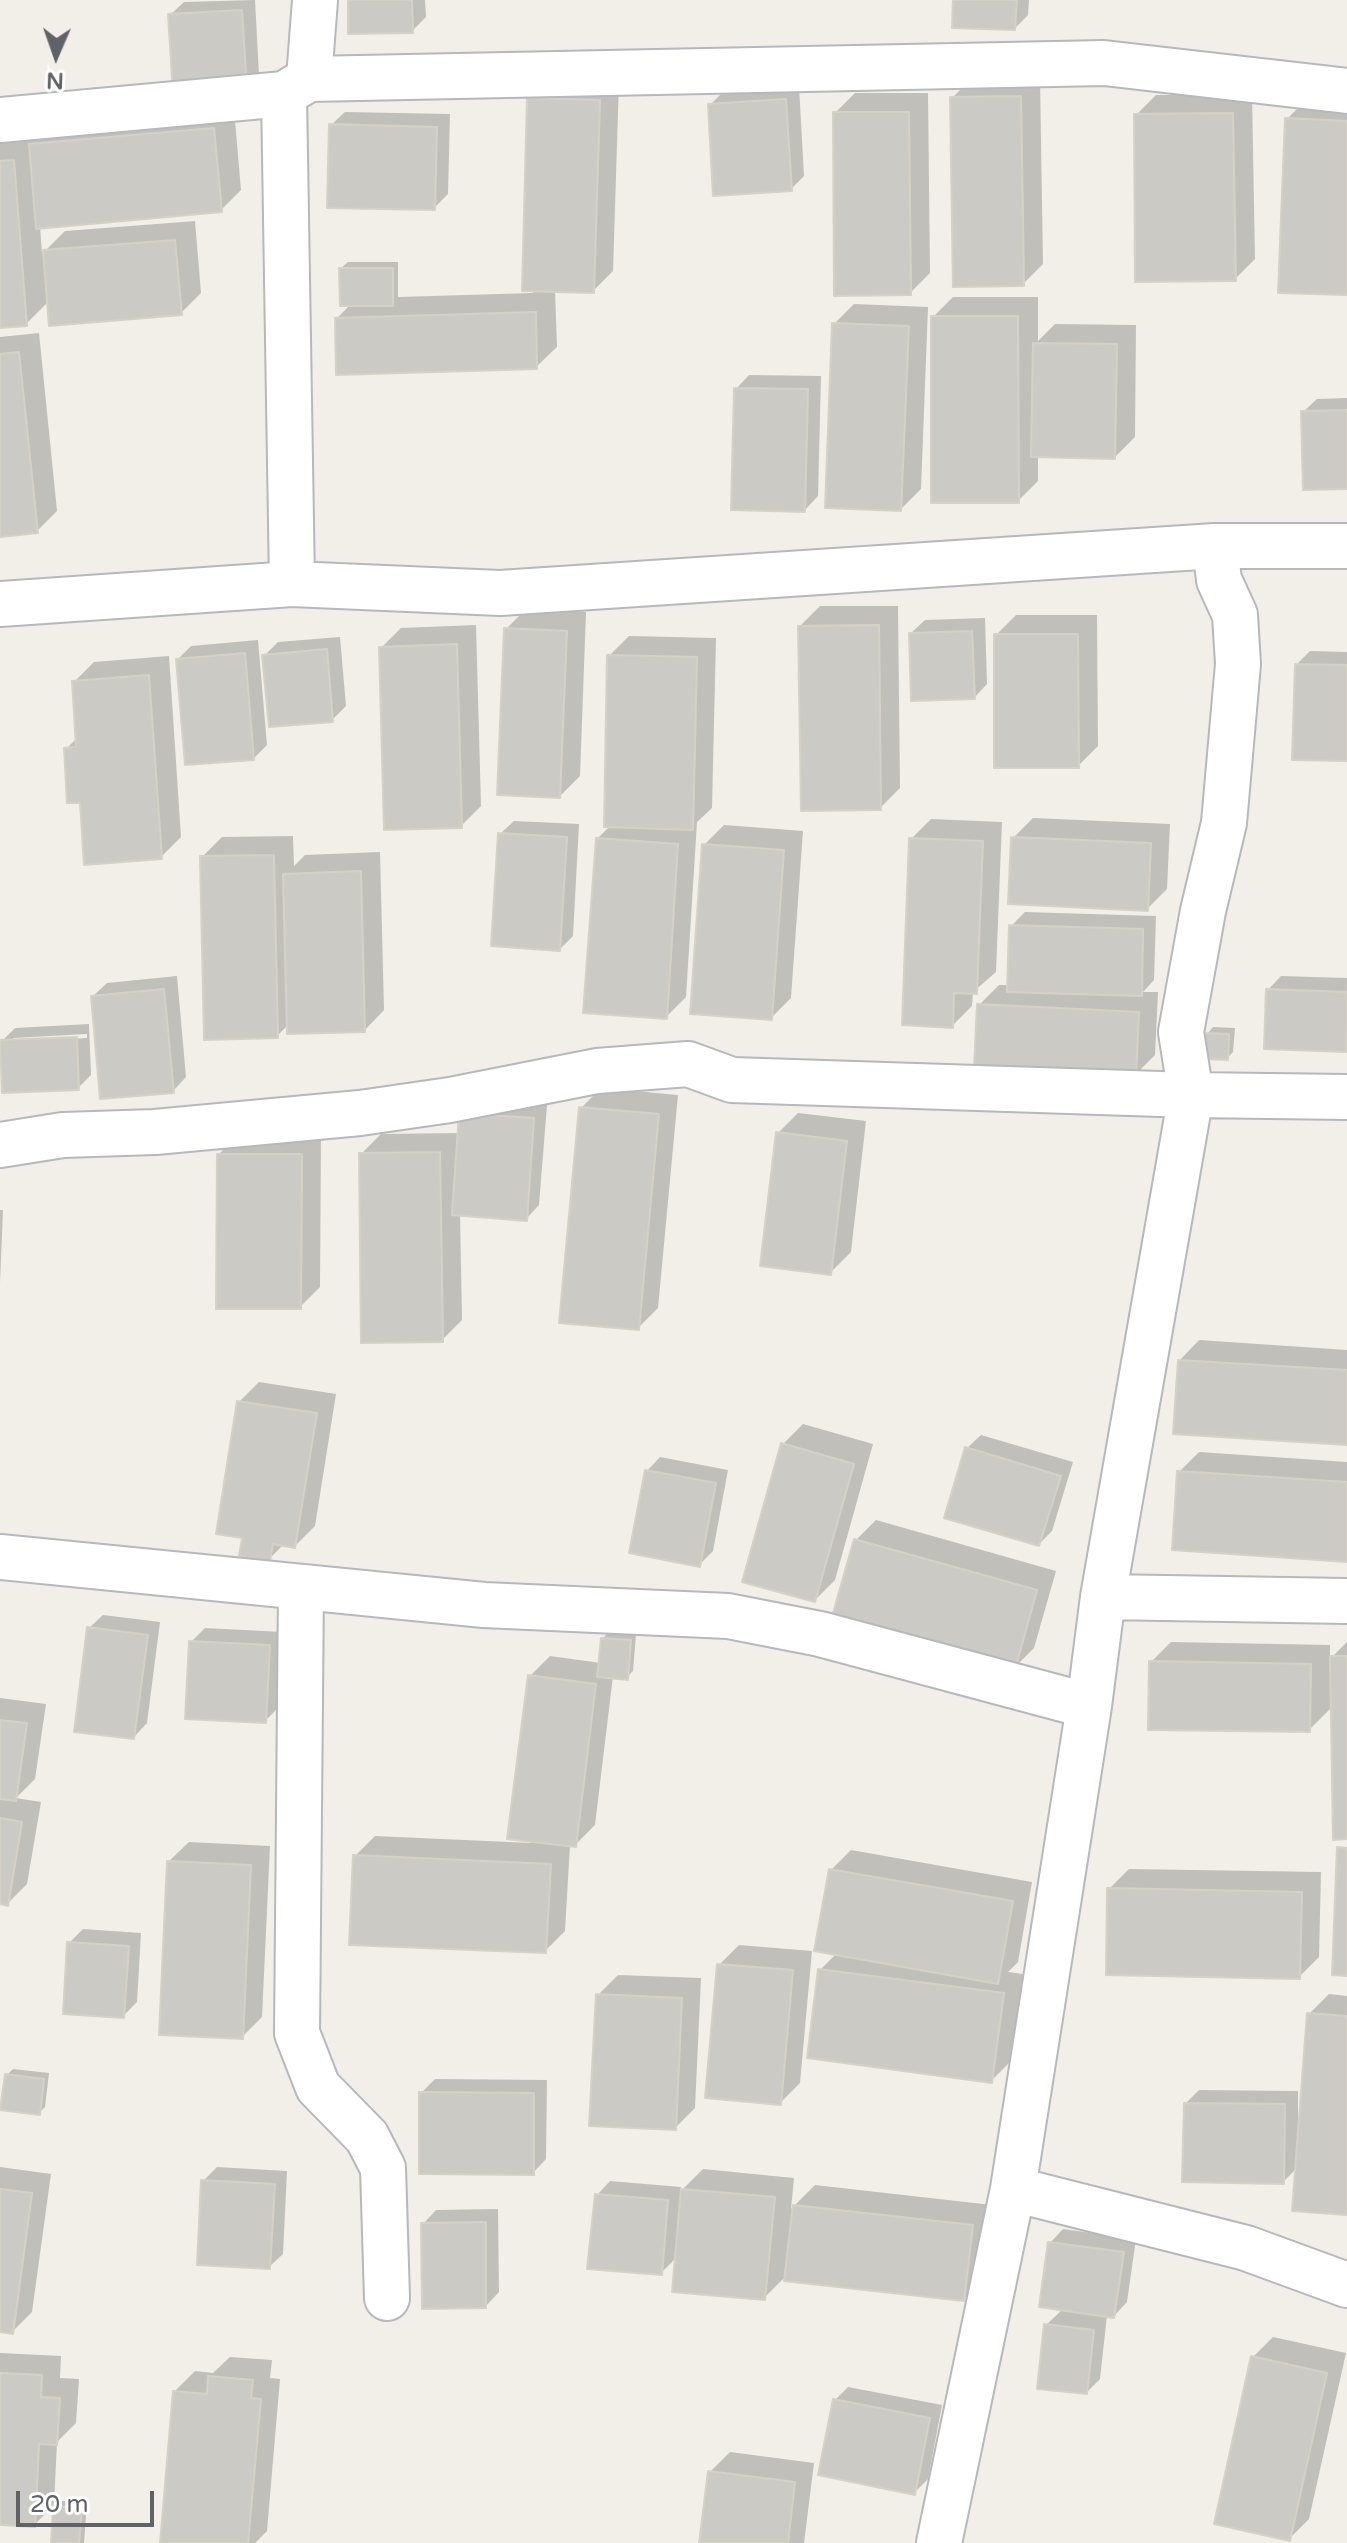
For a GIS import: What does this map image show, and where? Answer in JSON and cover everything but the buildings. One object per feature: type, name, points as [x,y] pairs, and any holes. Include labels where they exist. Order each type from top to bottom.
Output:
[{"type":"street","points":[[292,584],[296,87],[315,0]]},
{"type":"street","points":[[0,120],[296,87],[1104,63],[1347,91]]},
{"type":"street","points":[[939,2543],[1013,2189],[1089,1706],[1103,1597],[1191,1095],[1181,1032],[1203,911],[1224,823],[1238,664],[1235,615],[1219,580],[1215,546]]},
{"type":"street","points":[[0,604],[292,584],[500,593],[1215,546],[1347,546]]},
{"type":"street","points":[[0,1145],[63,1135],[155,1132],[360,1113],[450,1100],[597,1071],[688,1064],[732,1080],[1347,1097]]},
{"type":"street","points":[[0,1557],[484,1605],[728,1616],[820,1634],[1089,1706]]},
{"type":"street","points":[[301,1587],[297,2033],[318,2087],[367,2137],[383,2168],[387,2298]]},
{"type":"street","points":[[1103,1597],[1347,1601]]},
{"type":"street","points":[[1013,2189],[1246,2248],[1347,2285]]}]
